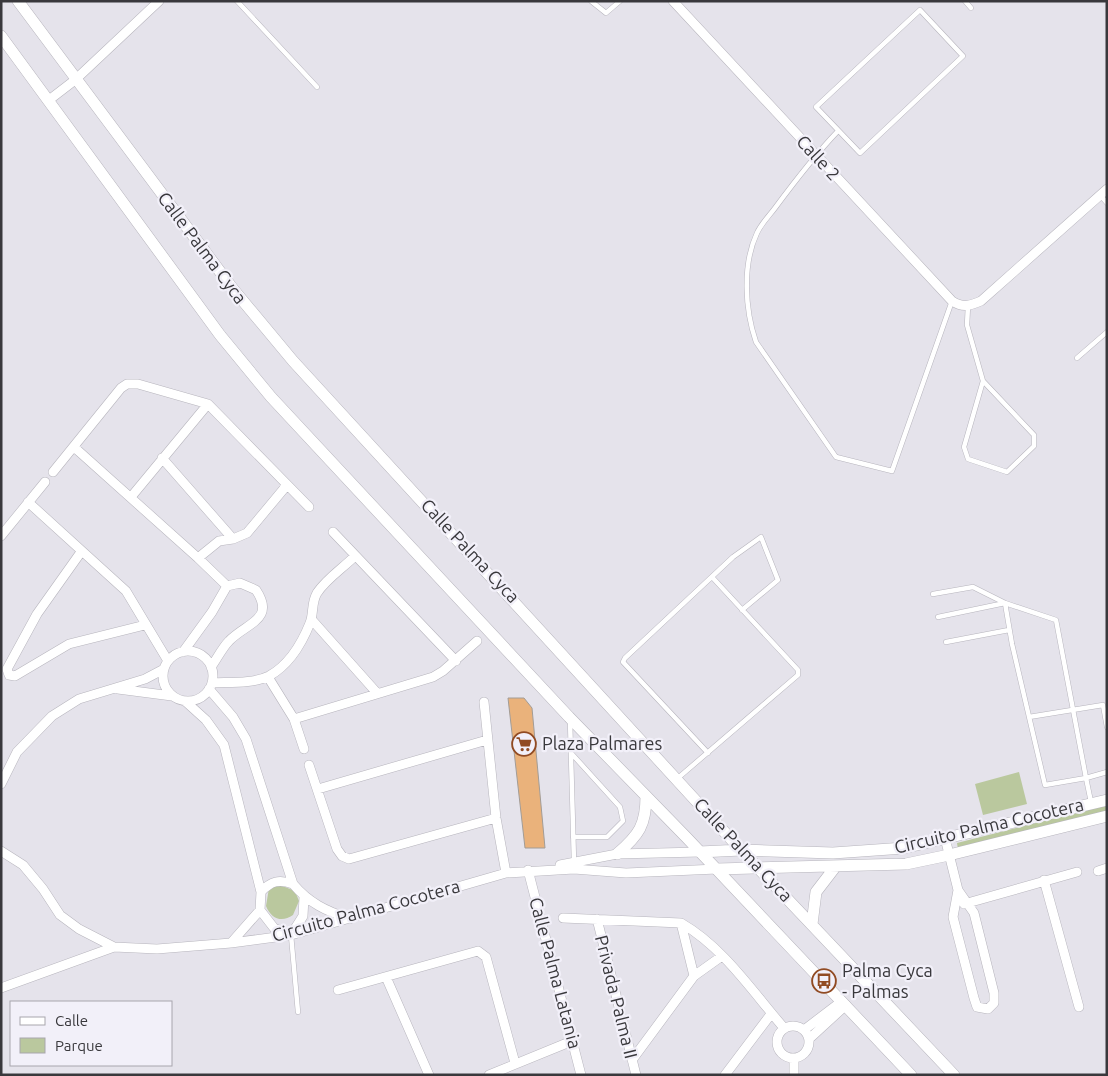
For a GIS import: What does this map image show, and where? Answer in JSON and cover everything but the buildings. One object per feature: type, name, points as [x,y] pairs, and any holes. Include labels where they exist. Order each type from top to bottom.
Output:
[{"type":"street","name":"Calle Palma Cyca","points":[[18,1],[233,290],[270,334],[678,778],[741,850],[954,1075]]},
{"type":"street","points":[[49,100],[75,80],[159,1]]},
{"type":"street","name":"Calle 2","points":[[673,1],[952,301],[960,306],[968,306]]},
{"type":"street","name":"Calle Palma Cyca","points":[[1,36],[243,364],[569,717],[717,869],[911,1075]]},
{"type":"street","points":[[968,306],[981,301],[1103,192]]},
{"type":"street","points":[[53,472],[121,388],[128,384],[138,384],[208,404],[309,507]]},
{"type":"street","points":[[131,497],[208,404]]},
{"type":"street","points":[[74,447],[227,586]]},
{"type":"street","points":[[162,458],[233,539]]},
{"type":"street","points":[[1,536],[45,482]]},
{"type":"street","points":[[198,558],[219,541],[233,539],[247,533],[287,485]]},
{"type":"street","points":[[28,502],[126,591],[166,665],[163,679],[166,688],[172,696]]},
{"type":"street","points":[[333,532],[456,661]]},
{"type":"street","points":[[81,552],[37,614],[7,669],[8,675],[15,676],[69,644],[146,625]]},
{"type":"street","points":[[211,679],[243,682],[268,677],[300,646],[312,620],[312,603],[316,594],[355,556]]},
{"type":"street","points":[[183,652],[212,612],[227,586],[240,583],[256,590],[263,606],[261,616],[229,641],[211,679],[195,700],[185,701]]},
{"type":"street","points":[[312,620],[377,693]]},
{"type":"street","points":[[294,719],[433,677],[456,661],[477,641]]},
{"type":"street","points":[[1,784],[17,752],[52,716],[79,699],[146,679],[166,665],[174,655],[183,652],[195,652],[205,658],[211,679],[246,739],[293,884],[304,898],[324,910],[350,919]]},
{"type":"street","points":[[268,677],[294,719],[304,749]]},
{"type":"street","points":[[113,688],[172,696],[185,701],[206,720],[224,746],[261,892],[260,910],[231,943]]},
{"type":"street","points":[[484,702],[496,818],[506,873]]},
{"type":"street","points":[[318,789],[488,740]]},
{"type":"street","points":[[309,765],[337,849],[342,856],[349,858],[496,818]]},
{"type":"street","points":[[617,854],[637,838],[646,814],[646,796]]},
{"type":"street","name":"Circuito Palma Cocotera","points":[[114,946],[157,949],[231,943],[291,935],[506,873],[574,865],[617,854],[741,850],[833,854],[904,848],[1107,800]]},
{"type":"street","name":"Circuito Palma Cocotera","points":[[574,865],[626,873],[758,867],[906,864],[1107,816]]},
{"type":"street","points":[[945,838],[958,890],[974,912],[994,993],[994,1003],[988,1009],[978,1007],[974,998],[953,917],[958,890]]},
{"type":"street","points":[[1,851],[23,865],[43,889],[60,915],[78,928],[114,946]]},
{"type":"street","points":[[812,924],[816,892],[836,866]]},
{"type":"street","name":"Calle Palma Latania","points":[[528,870],[581,1075]]},
{"type":"street","points":[[955,907],[1076,872]]},
{"type":"street","points":[[261,892],[274,882],[283,880],[293,884]]},
{"type":"street","points":[[1044,880],[1079,1007]]},
{"type":"street","points":[[260,910],[274,928],[291,935],[303,916],[304,898]]},
{"type":"street","name":"Privada Palma II","points":[[563,918],[681,923]]},
{"type":"street","name":"Privada Palma II","points":[[597,919],[636,1075]]},
{"type":"street","points":[[681,923],[696,932],[739,973],[784,1028]]},
{"type":"street","points":[[681,923],[694,976]]},
{"type":"street","points":[[1,988],[114,946]]},
{"type":"street","points":[[338,990],[478,951],[483,953],[486,957],[515,1063]]},
{"type":"street","points":[[632,1060],[694,976],[722,956]]},
{"type":"street","points":[[386,977],[429,1075]]},
{"type":"street","points":[[804,1030],[844,1003]]},
{"type":"street","points":[[809,1039],[844,1003]]},
{"type":"street","points":[[725,1075],[771,1014]]},
{"type":"street","points":[[798,1026],[804,1030],[809,1039],[808,1048],[802,1055],[794,1058],[786,1056],[779,1051],[776,1042],[778,1034],[784,1028],[798,1026]]},
{"type":"street","points":[[489,1075],[572,1040]]},
{"type":"street","points":[[794,1058],[794,1075]]},
{"type":"lane","points":[[237,1],[317,87]]},
{"type":"lane","points":[[591,1],[606,13],[620,1]]},
{"type":"lane","points":[[965,1],[971,8]]},
{"type":"lane","points":[[920,10],[963,56],[860,153],[838,131],[816,107],[920,10]]},
{"type":"lane","points":[[838,131],[815,155],[757,232],[750,255],[747,295],[750,323],[756,342],[836,457],[892,471],[952,301]]},
{"type":"lane","points":[[1103,192],[1107,203]]},
{"type":"lane","points":[[968,306],[967,325],[983,381],[1034,436],[1034,446],[1007,472],[968,459],[964,447],[983,381]]},
{"type":"lane","points":[[1077,358],[1107,332]]},
{"type":"lane","points":[[708,753],[623,662],[625,658],[758,537],[763,539],[778,580],[742,610]]},
{"type":"lane","points":[[678,778],[798,675],[798,670],[712,578]]},
{"type":"lane","points":[[933,594],[973,586],[1005,603],[1056,620],[1091,803]]},
{"type":"lane","points":[[938,617],[1005,603]]},
{"type":"lane","points":[[1005,603],[1009,630],[1045,785],[1086,778],[1107,772]]},
{"type":"lane","points":[[946,642],[1009,630]]},
{"type":"lane","points":[[1029,717],[1103,705],[1107,727]]},
{"type":"lane","points":[[569,717],[574,865]]},
{"type":"lane","points":[[571,752],[620,807],[622,821],[607,837],[573,837]]},
{"type":"lane","points":[[291,935],[298,1012]]},
{"type":"green space","points":[[1019,772],[1027,804],[983,815],[975,784]]},
{"type":"green space","points":[[1107,805],[1107,811],[958,849],[957,843]]},
{"type":"green space","points":[[280,885],[295,891],[299,901],[293,915],[285,919],[274,917],[266,906],[269,888]]},
{"type":"place","name":"Plaza Palmares","points":[[524,744]]},
{"type":"place","name":"Palma Cyca - Palmas","points":[[824,981]]}]
